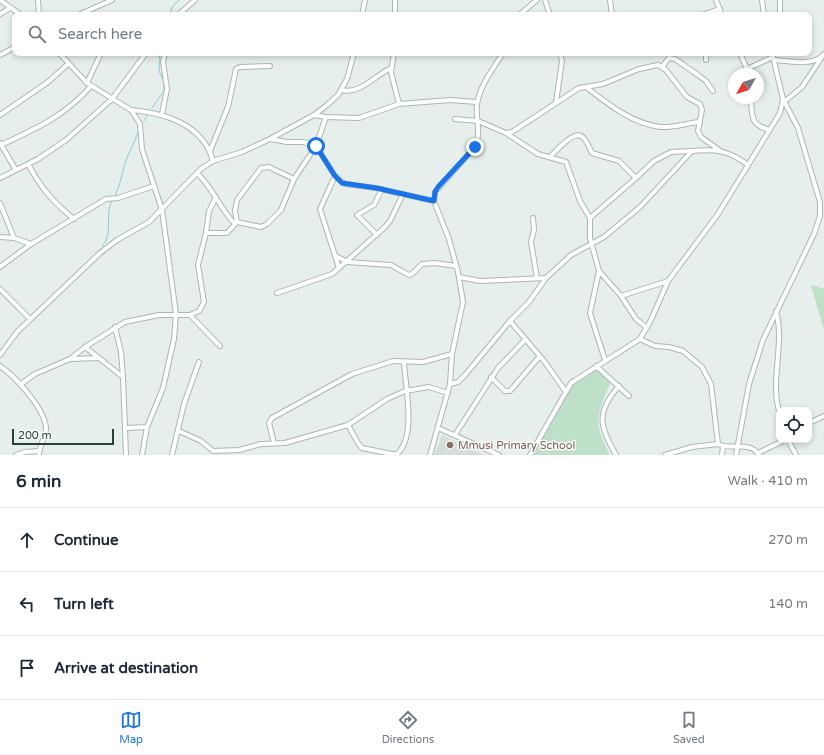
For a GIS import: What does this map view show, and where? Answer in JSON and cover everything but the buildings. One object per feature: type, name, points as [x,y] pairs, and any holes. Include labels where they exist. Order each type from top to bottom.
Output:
[{"type":"street","points":[[0,0],[16,12]]},
{"type":"street","points":[[38,0],[39,12]]},
{"type":"street","points":[[85,12],[112,0]]},
{"type":"street","points":[[181,12],[195,0]]},
{"type":"street","points":[[363,12],[365,0]]},
{"type":"street","points":[[395,0],[395,12]]},
{"type":"street","points":[[523,12],[537,0]]},
{"type":"street","points":[[545,0],[549,12]]},
{"type":"street","points":[[610,0],[612,12]]},
{"type":"street","points":[[716,0],[721,12]]},
{"type":"street","points":[[762,0],[764,12]]},
{"type":"street","points":[[780,0],[780,12]]},
{"type":"street","points":[[0,14],[10,8]]},
{"type":"street","points":[[711,12],[720,9]]},
{"type":"street","points":[[0,55],[12,49]]},
{"type":"street","points":[[755,68],[773,57],[808,62],[823,55]]},
{"type":"street","points":[[530,454],[571,383],[640,339],[647,328],[668,281],[718,214],[770,130],[780,112],[783,100],[802,87],[823,55]]},
{"type":"street","points":[[61,56],[87,83],[112,100],[131,110],[162,114],[192,130],[203,140],[210,151],[213,161]]},
{"type":"street","points":[[87,83],[99,56]]},
{"type":"street","points":[[0,178],[28,164],[66,140],[112,100],[144,56]]},
{"type":"street","points":[[162,114],[167,89],[163,62],[164,56]]},
{"type":"street","points":[[0,355],[13,336],[100,253],[116,240],[142,227],[162,210],[197,173],[213,161],[242,152],[314,115],[333,100],[342,90],[350,74],[353,56]]},
{"type":"street","points":[[393,56],[391,68],[392,83],[399,104]]},
{"type":"street","points":[[430,455],[450,384],[452,354],[463,302],[456,266],[434,201],[435,192],[475,147],[479,139],[477,102],[485,82],[501,56]]},
{"type":"street","points":[[556,102],[562,61],[561,56]]},
{"type":"street","points":[[741,56],[746,68]]},
{"type":"street","points":[[736,455],[749,384],[763,340],[814,234],[821,207],[798,128],[783,100],[773,57]]},
{"type":"street","points":[[662,66],[669,58],[675,59],[706,81],[713,91]]},
{"type":"street","points":[[0,115],[48,82],[68,64]]},
{"type":"street","points":[[506,133],[520,128],[556,102],[579,88],[603,84],[639,69],[658,65],[662,66],[687,97],[702,107],[698,127],[701,137],[720,150],[737,157],[748,165]]},
{"type":"street","points":[[210,151],[228,107],[236,69],[240,67],[270,66]]},
{"type":"street","points":[[342,90],[346,91],[356,89],[391,68]]},
{"type":"street","points":[[16,170],[1,144],[66,111],[78,102],[91,86]]},
{"type":"street","points":[[586,87],[612,107],[660,127],[700,122]]},
{"type":"street","points":[[314,115],[359,118],[399,104],[450,100],[477,102]]},
{"type":"street","points":[[752,104],[754,122],[757,125],[770,130]]},
{"type":"street","points":[[131,110],[140,124],[142,149],[162,210],[176,314],[174,339],[163,388],[147,427],[142,455]]},
{"type":"street","points":[[197,173],[212,190],[224,212],[236,223],[257,227],[267,224],[281,210],[294,179],[316,146],[326,117]]},
{"type":"street","points":[[455,119],[478,121],[506,133],[538,154],[566,162],[580,200],[590,218],[592,245],[599,271],[621,296],[636,319],[647,328]]},
{"type":"street","points":[[550,157],[569,139],[576,135],[580,135],[592,153],[619,161],[636,178]]},
{"type":"street","points":[[270,138],[287,142],[303,142],[316,146],[335,176],[348,185],[382,189],[434,201]]},
{"type":"street","points":[[590,218],[654,161],[664,154],[678,151],[720,150]]},
{"type":"street","points":[[450,384],[458,382],[465,375],[510,321],[529,302],[546,278],[571,255],[592,245],[608,234],[640,207],[692,151]]},
{"type":"street","points":[[28,164],[38,182],[52,200],[74,219]]},
{"type":"street","points":[[236,223],[235,211],[238,200],[261,168],[269,167],[294,179]]},
{"type":"street","points":[[335,176],[320,209],[339,268]]},
{"type":"street","points":[[0,267],[31,244],[106,199],[118,198],[154,186]]},
{"type":"street","points":[[377,235],[357,215],[373,206],[382,189]]},
{"type":"street","points":[[277,293],[332,274],[377,235],[390,221],[402,194]]},
{"type":"street","points":[[21,384],[35,374],[70,359],[85,347],[125,322],[176,314],[190,315],[199,311],[204,302],[198,265],[206,233],[209,211],[216,197]]},
{"type":"street","points":[[0,203],[9,222],[14,238]]},
{"type":"street","points":[[533,218],[534,230],[532,242],[537,278]]},
{"type":"street","points":[[206,233],[225,233],[236,223]]},
{"type":"street","points":[[0,237],[14,238],[31,244]]},
{"type":"street","points":[[336,256],[347,262],[391,265],[409,275],[422,264],[435,263],[456,266]]},
{"type":"street","points":[[599,271],[590,313],[605,360]]},
{"type":"street","points":[[459,277],[480,281],[546,278]]},
{"type":"street","points":[[621,296],[668,281]]},
{"type":"street","points":[[0,289],[30,319]]},
{"type":"street","points":[[776,311],[780,333],[776,393],[778,407]]},
{"type":"street","points":[[190,315],[220,346]]},
{"type":"street","points":[[510,321],[540,356],[566,392]]},
{"type":"street","points":[[115,327],[121,352],[123,377],[122,397],[126,428],[126,455]]},
{"type":"street","points":[[640,339],[655,346],[669,347],[683,351],[702,367],[711,384],[718,444]]},
{"type":"street","points":[[455,435],[491,378],[525,340]]},
{"type":"street","points":[[85,347],[123,377]]},
{"type":"street","points":[[274,443],[269,423],[272,418],[352,374],[383,363],[394,361],[423,362],[452,354]]},
{"type":"street","points":[[491,378],[505,391],[510,390],[540,356]]},
{"type":"street","points":[[70,359],[99,358]]},
{"type":"street","points":[[172,455],[179,432],[184,404],[199,362]]},
{"type":"street","points":[[348,425],[362,448],[396,454],[402,449],[408,421],[404,362]]},
{"type":"street","points":[[0,366],[9,372],[21,384],[45,424],[45,432],[39,453],[25,452],[16,455]]},
{"type":"street","points":[[596,366],[630,396]]},
{"type":"street","points":[[616,455],[605,435],[601,421],[609,400],[619,386]]},
{"type":"street","points":[[179,432],[201,440],[213,451],[239,450],[274,443],[290,442],[348,425],[387,399],[405,390],[429,387],[448,393]]},
{"type":"street","points":[[812,422],[824,416]]},
{"type":"street","points":[[126,428],[147,427]]},
{"type":"street","points":[[438,428],[500,455]]},
{"type":"street","points":[[665,455],[718,444],[723,447],[737,446],[754,449],[758,454],[779,443]]},
{"type":"street","points":[[790,443],[796,455]]},
{"type":"street","points":[[722,455],[723,447]]},
{"type":"shaded area","name":"Mmusi Primary School","points":[[442,435],[484,455],[434,455]]},
{"type":"green space","points":[[811,285],[824,289],[824,330]]},
{"type":"green space","points":[[595,369],[611,381],[602,402],[598,418],[601,434],[610,455],[532,455],[571,386]]},
{"type":"waterway","points":[[170,12],[173,6],[179,0]]},
{"type":"waterway","points":[[152,108],[164,91],[164,82],[159,71],[160,57],[158,56]]},
{"type":"waterway","points":[[144,121],[148,114]]},
{"type":"waterway","points":[[115,196],[120,184],[126,159],[138,132]]},
{"type":"waterway","points":[[102,246],[108,236],[109,212],[112,201]]},
{"type":"place","name":"Mmusi Primary School","points":[[450,445]]},
{"type":"route","points":[[316,146],[335,176],[342,183],[376,188],[434,201],[435,192],[438,187],[448,178],[475,147]]}]
